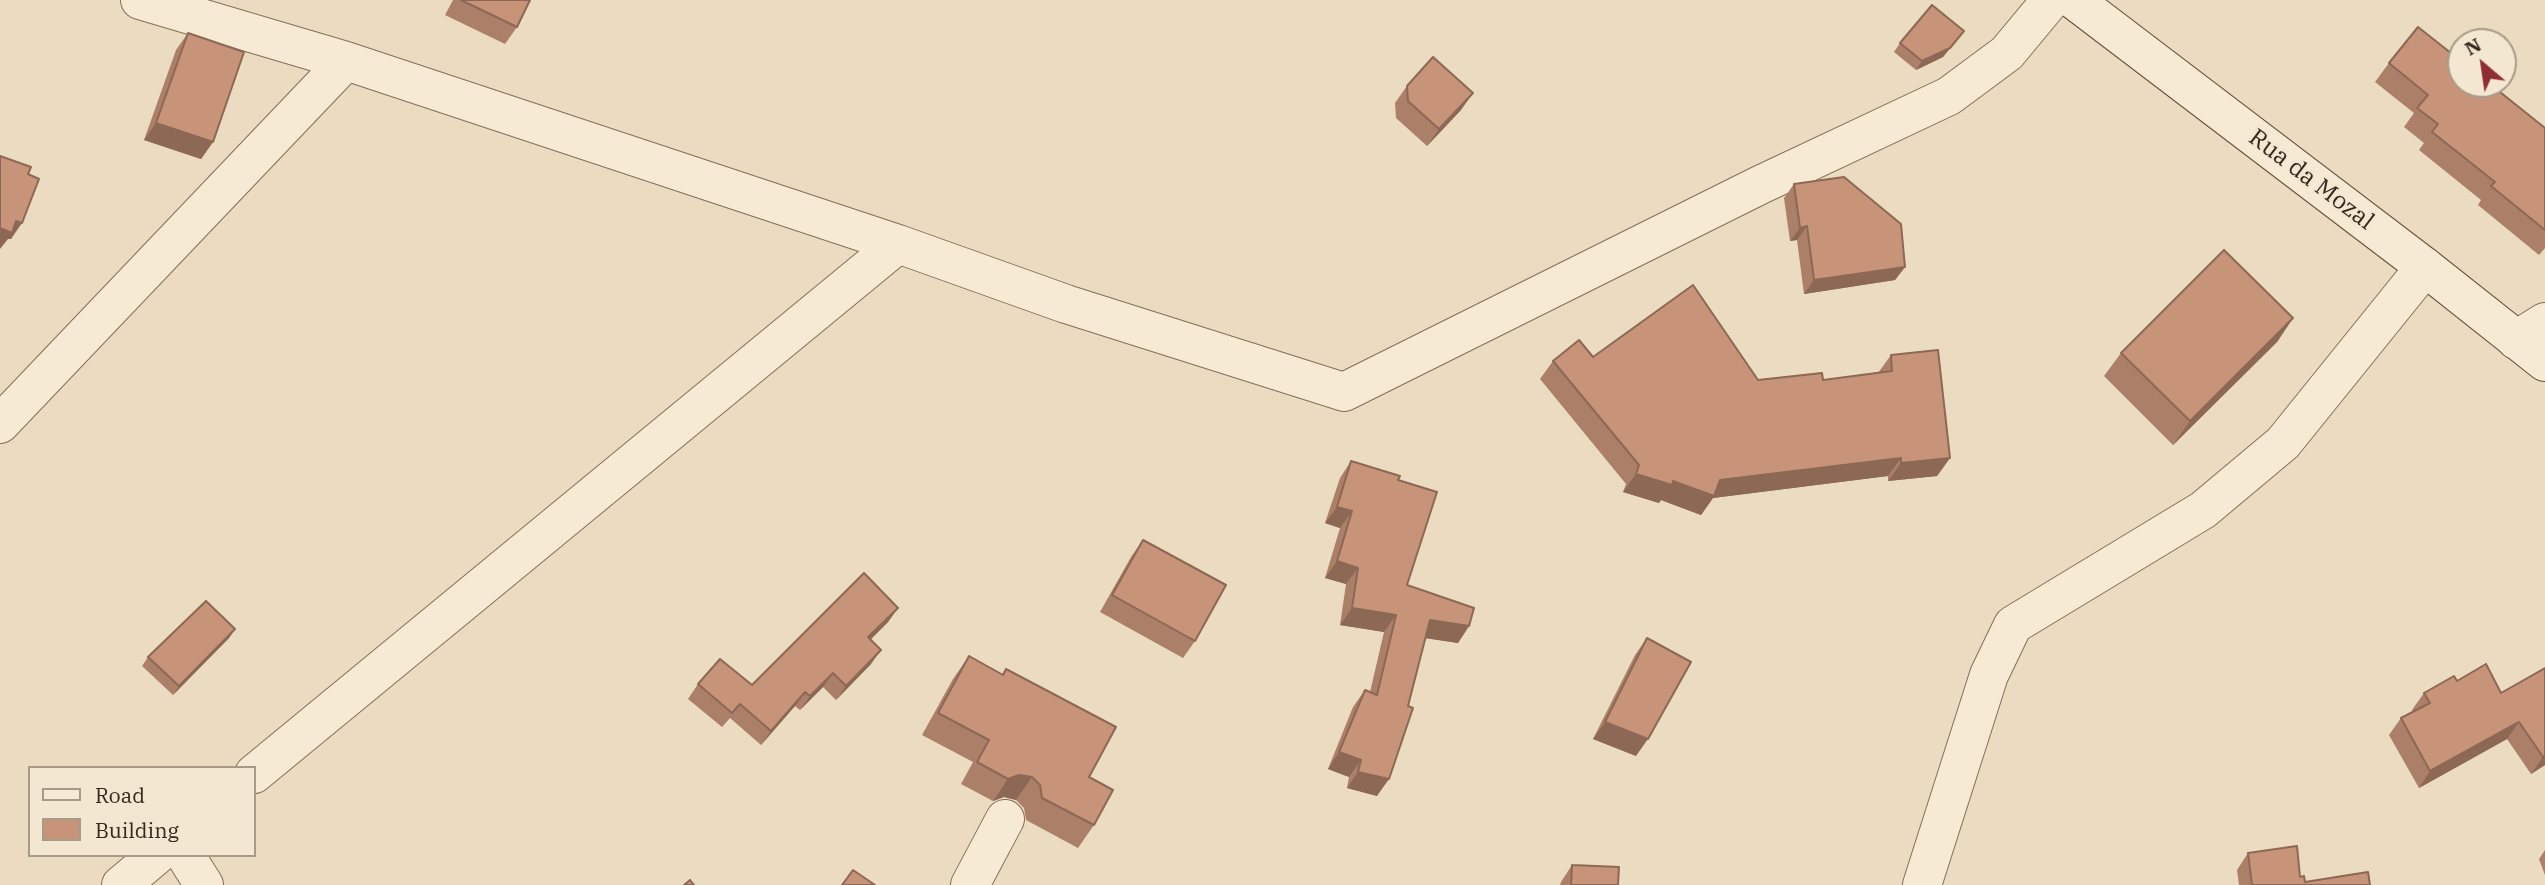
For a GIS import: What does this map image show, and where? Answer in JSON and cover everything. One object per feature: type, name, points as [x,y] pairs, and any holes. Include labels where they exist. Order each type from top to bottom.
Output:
[{"type":"street","points":[[140,0],[346,61],[898,244],[1066,304],[1344,392],[1760,185],[1949,96],[2007,53],[2051,0]]},
{"type":"street","name":"Rua da Mozal","points":[[2074,0],[2425,267],[2535,341]]},
{"type":"street","points":[[0,424],[346,61]]},
{"type":"street","points":[[256,772],[898,244]]},
{"type":"street","points":[[1922,885],[1989,675],[2013,625],[2203,510],[2283,443],[2425,267]]},
{"type":"street","points":[[970,885],[1005,819]]},
{"type":"street","points":[[121,885],[155,857]]},
{"type":"street","points":[[186,857],[204,885]]},
{"type":"building","points":[[461,0],[530,0],[517,27]]},
{"type":"building","points":[[1932,5],[1964,31],[1950,48],[1922,61],[1900,43]]},
{"type":"building","points":[[2418,27],[2447,50],[2447,98],[2508,98],[2545,128],[2545,230],[2491,186],[2495,182],[2432,132],[2438,124],[2417,108],[2428,95],[2389,63]]},
{"type":"building","points":[[188,33],[244,52],[213,142],[156,123]]},
{"type":"building","points":[[1433,57],[1473,93],[1439,129],[1408,101],[1407,86]]},
{"type":"building","points":[[0,156],[31,167],[28,174],[39,179],[22,223],[16,221],[12,233],[0,228]]},
{"type":"building","points":[[1844,177],[1901,224],[1905,267],[1814,280],[1807,226],[1800,228],[1794,184]]},
{"type":"building","points":[[2224,250],[2293,318],[2190,421],[2121,353]]},
{"type":"building","points":[[1693,285],[1758,380],[1822,373],[1823,380],[1892,371],[1891,355],[1938,350],[1950,458],[1901,463],[1901,458],[1720,480],[1714,496],[1673,481],[1672,485],[1636,474],[1639,465],[1553,361],[1579,340],[1593,357]]},
{"type":"building","points":[[1351,461],[1400,476],[1398,480],[1437,492],[1407,585],[1474,608],[1469,626],[1430,620],[1408,706],[1413,708],[1389,779],[1358,772],[1361,760],[1339,752],[1365,690],[1377,695],[1396,615],[1352,608],[1358,568],[1337,561],[1352,511],[1337,507]]},
{"type":"building","points":[[1143,540],[1226,585],[1195,641],[1112,595]]},
{"type":"building","points":[[864,573],[898,608],[868,637],[881,650],[846,686],[833,673],[810,696],[805,692],[771,731],[740,704],[732,713],[698,684],[720,659],[752,685]]},
{"type":"building","points":[[206,601],[235,629],[179,686],[148,657]]},
{"type":"building","points":[[1647,638],[1691,662],[1648,739],[1605,722]]},
{"type":"building","points":[[969,656],[1003,675],[1006,669],[1116,727],[1089,777],[1113,790],[1094,825],[1042,798],[1040,785],[1032,777],[1019,775],[1008,779],[977,762],[989,740],[938,713]]},
{"type":"building","points":[[2486,664],[2501,693],[2545,668],[2545,756],[2543,757],[2519,722],[2430,771],[2401,718],[2430,703],[2424,693],[2454,676],[2457,681]]},
{"type":"building","points":[[2297,846],[2300,877],[2304,876],[2305,882],[2368,872],[2370,885],[2252,885],[2248,853]]},
{"type":"building","points":[[1572,865],[1619,867],[1618,885],[1571,885]]},
{"type":"building","points":[[853,870],[875,885],[842,885]]}]
